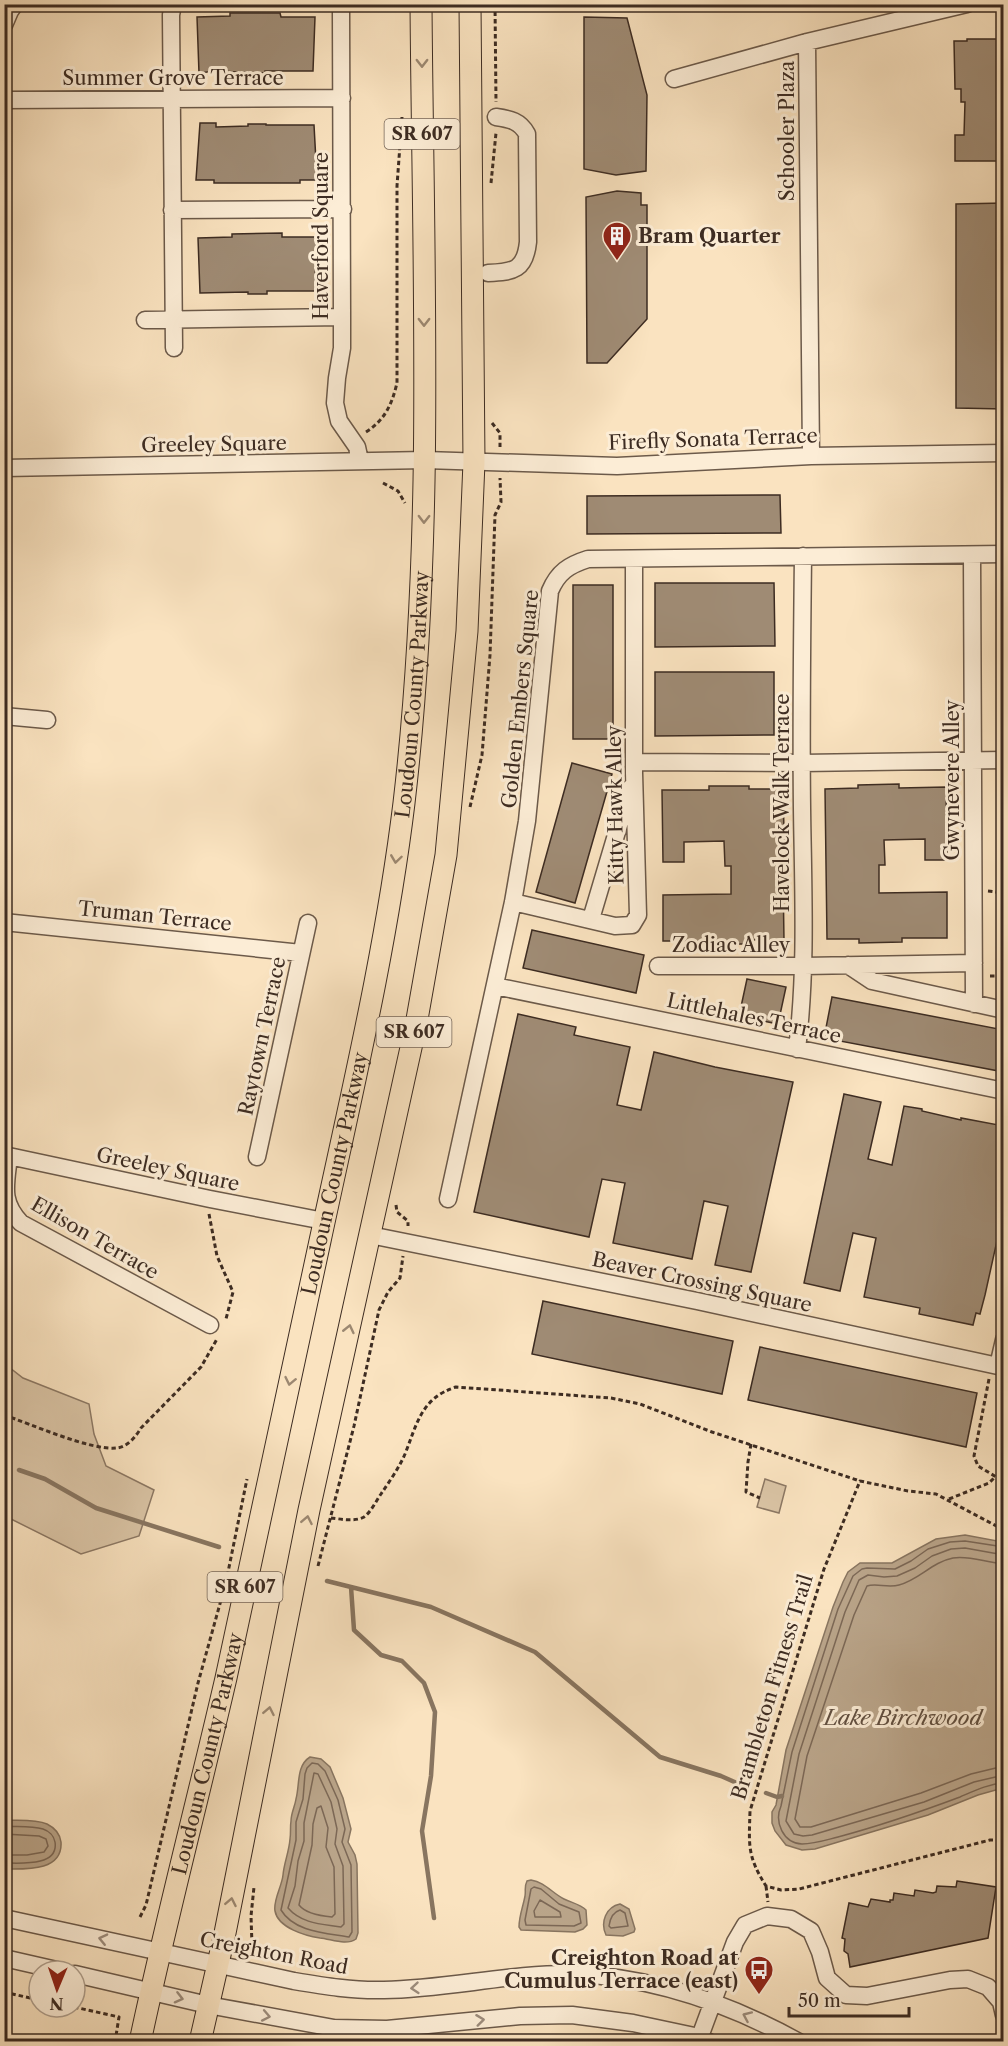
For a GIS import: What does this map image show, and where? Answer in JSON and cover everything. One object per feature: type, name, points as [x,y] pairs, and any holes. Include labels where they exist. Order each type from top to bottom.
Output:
[{"type":"main road","name":"Loudoun County Parkway","points":[[140,2042],[150,1991],[225,1680],[368,1018],[404,802],[420,610],[424,460],[421,4]]},
{"type":"main road","name":"SR 607","points":[[200,2042],[218,1964],[309,1510],[416,1025],[446,855],[467,631],[474,462],[470,4]]},
{"type":"street","points":[[4,25],[15,4]]},
{"type":"street","points":[[173,4],[171,99],[174,348]]},
{"type":"street","name":"Haverford Square","points":[[339,4],[341,11],[343,208],[342,348],[335,403],[339,421],[357,447],[360,462]]},
{"type":"street","name":"Schooler Plaza","points":[[811,456],[807,42],[967,4]]},
{"type":"street","points":[[674,79],[807,42]]},
{"type":"street","name":"Summer Grove Terrace","points":[[4,100],[342,98]]},
{"type":"street","points":[[488,273],[501,273],[517,268],[526,257],[528,242],[527,134],[522,126],[511,120],[496,117]]},
{"type":"street","points":[[172,210],[343,208]]},
{"type":"street","points":[[145,320],[342,317]]},
{"type":"street","name":"Firefly Sonata Terrace","points":[[424,460],[617,466],[811,456],[1004,453]]},
{"type":"street","name":"Greeley Square","points":[[4,468],[424,460]]},
{"type":"street","name":"Golden Embers Square","points":[[448,1199],[513,903],[527,821],[550,591],[559,573],[577,562],[588,559],[1004,554]]},
{"type":"street","name":"Gwynevere Alley","points":[[972,555],[972,760],[978,969],[974,1004]]},
{"type":"street","name":"Havelock Walk Terrace","points":[[797,1049],[803,1000],[804,966],[802,556]]},
{"type":"street","name":"Kitty Hawk Alley","points":[[513,903],[624,927],[632,925],[638,915],[634,767],[634,560]]},
{"type":"street","points":[[4,716],[46,720]]},
{"type":"street","points":[[591,919],[634,767],[1004,760]]},
{"type":"street","name":"Truman Terrace","points":[[4,922],[301,953]]},
{"type":"street","name":"Raytown Terrace","points":[[257,1156],[308,923]]},
{"type":"street","points":[[848,965],[872,981],[1004,1010]]},
{"type":"street","name":"Zodiac Alley","points":[[658,966],[848,965],[978,969]]},
{"type":"street","name":"Littlehales Terrace","points":[[495,986],[1004,1091]]},
{"type":"street","name":"Greeley Square","points":[[7,1156],[324,1221]]},
{"type":"street","name":"Ellison Terrace","points":[[7,1156],[5,1197],[10,1212],[21,1223],[217,1330]]},
{"type":"street","name":"Beaver Crossing Square","points":[[370,1235],[697,1301],[998,1369]]},
{"type":"street","points":[[998,1369],[1004,1340]]},
{"type":"street","points":[[87,1977],[208,2005],[334,2028],[387,2029],[520,2016],[572,2015],[633,2023],[702,2040],[735,1942],[745,1925],[767,1916],[791,1919],[811,1930],[827,1978],[846,1995],[867,1996],[950,1980],[968,1979],[988,1987],[1001,2002],[1004,2015]]},
{"type":"street","name":"Creighton Road","points":[[4,1918],[294,1981],[342,1989],[384,1990],[494,1978],[575,1974],[626,1979],[674,1989],[713,2002],[746,2015],[799,2042]]},
{"type":"street","points":[[4,1958],[27,1963]]},
{"type":"path","points":[[353,441],[380,422],[393,401],[397,383],[397,186],[402,116]]},
{"type":"path","points":[[383,483],[398,491],[406,507]]},
{"type":"path","points":[[978,969],[1004,976]]},
{"type":"path","points":[[4,1415],[88,1445],[118,1448],[134,1439],[141,1428],[201,1367],[233,1292],[217,1256],[208,1209],[210,1199]]},
{"type":"path","points":[[948,1499],[989,1483],[996,1477],[978,1466],[974,1456],[998,1369]]},
{"type":"path","points":[[331,1518],[352,1520],[364,1516],[392,1478],[405,1455],[412,1431],[423,1410],[441,1392],[456,1387],[611,1398],[630,1402],[860,1481],[908,1491],[922,1491],[948,1499],[996,1528],[1004,1530]]},
{"type":"path","points":[[751,1444],[746,1492],[760,1498]]},
{"type":"path","points":[[140,1917],[146,1905],[175,1775],[226,1582],[247,1479]]},
{"type":"path","name":"Brambleton Fitness Trail","points":[[860,1481],[824,1569],[750,1811],[748,1849],[755,1869],[766,1886],[781,1890],[799,1889],[990,1840],[1004,1840]]},
{"type":"path","points":[[4,1992],[27,1997]]},
{"type":"path","points":[[87,2010],[119,2017],[115,2042]]},
{"type":"path","points":[[232,2037],[238,2042]]},
{"type":"path","points":[[252,2042],[258,2040],[274,2042]]},
{"type":"shaded area","points":[[5,1364],[23,1378],[89,1404],[94,1434],[106,1466],[154,1490],[139,1536],[81,1554],[5,1516]]},
{"type":"shaded area","points":[[765,1479],[786,1486],[779,1513],[757,1507]]},
{"type":"water","name":"Lake Birchwood","points":[[965,1535],[1003,1542],[1003,1788],[978,1795],[928,1815],[815,1849],[802,1850],[786,1845],[775,1831],[772,1812],[776,1805],[786,1750],[833,1607],[848,1572],[860,1563],[892,1563],[936,1539]]},
{"type":"water","points":[[310,1757],[321,1759],[330,1767],[343,1798],[351,1829],[348,1842],[357,1864],[358,1933],[356,1939],[348,1942],[338,1942],[300,1933],[281,1922],[275,1911],[275,1902],[289,1848],[291,1818],[300,1770]]},
{"type":"water","points":[[5,1820],[37,1821],[52,1827],[61,1842],[60,1852],[56,1859],[41,1867],[5,1869]]},
{"type":"water","points":[[531,1880],[584,1908],[587,1925],[575,1932],[521,1930],[519,1923],[526,1885],[527,1881]]},
{"type":"water","points":[[620,1904],[629,1909],[634,1932],[623,1936],[606,1935],[604,1920],[611,1908]]},
{"type":"building","points":[[230,13],[280,13],[281,17],[315,17],[313,71],[199,73],[197,17],[230,16]]},
{"type":"building","name":"Bram Quarter","points":[[584,17],[627,18],[647,95],[646,171],[616,175],[584,169]]},
{"type":"building","points":[[967,39],[1004,39],[1004,161],[955,161],[955,135],[964,135],[965,102],[961,102],[961,89],[955,89],[954,41],[967,41]]},
{"type":"building","points":[[200,123],[216,123],[216,127],[248,126],[248,124],[314,125],[317,180],[300,180],[300,183],[214,183],[214,180],[196,180]]},
{"type":"building","name":"Bram Quarter","points":[[617,191],[641,193],[641,205],[647,205],[647,319],[607,363],[587,363],[586,197]]},
{"type":"building","points":[[1004,203],[1004,409],[956,408],[956,204]]},
{"type":"building","points":[[282,233],[282,237],[316,237],[315,291],[267,291],[267,294],[200,293],[198,238],[232,237],[232,234]]},
{"type":"building","points":[[780,495],[781,533],[587,534],[587,496]]},
{"type":"building","points":[[655,583],[774,583],[775,646],[655,647]]},
{"type":"building","points":[[573,585],[613,585],[613,739],[573,739]]},
{"type":"building","points":[[655,672],[774,672],[774,735],[655,736]]},
{"type":"building","points":[[572,763],[612,774],[575,903],[536,892]]},
{"type":"building","points":[[899,784],[899,788],[946,787],[947,860],[925,860],[925,839],[884,840],[885,865],[879,865],[879,893],[947,892],[947,938],[902,938],[902,942],[859,943],[859,939],[827,939],[825,789]]},
{"type":"building","points":[[709,786],[783,789],[784,940],[752,940],[752,944],[663,941],[663,895],[731,894],[731,866],[725,866],[724,841],[684,842],[684,862],[663,862],[662,790],[709,790]]},
{"type":"building","points":[[532,930],[644,955],[636,993],[523,968]]},
{"type":"building","points":[[747,979],[786,987],[778,1024],[739,1016]]},
{"type":"building","points":[[832,997],[1004,1030],[1004,1072],[824,1038]]},
{"type":"building","points":[[518,1014],[576,1027],[574,1035],[630,1047],[617,1105],[641,1110],[654,1052],[793,1082],[751,1272],[715,1265],[728,1206],[704,1201],[692,1259],[613,1243],[625,1183],[602,1179],[589,1237],[474,1212]]},
{"type":"building","points":[[844,1094],[881,1102],[868,1159],[892,1165],[904,1106],[961,1120],[961,1118],[1004,1126],[1004,1209],[980,1314],[976,1313],[973,1325],[919,1314],[920,1308],[864,1297],[876,1238],[853,1233],[840,1291],[804,1283]]},
{"type":"building","points":[[543,1301],[733,1341],[722,1394],[532,1354]]},
{"type":"building","points":[[760,1347],[977,1393],[966,1447],[748,1400]]},
{"type":"building","points":[[957,1881],[996,1887],[988,1938],[850,1967],[848,1954],[844,1951],[845,1939],[842,1938],[849,1903],[868,1907],[871,1899],[890,1902],[893,1900],[894,1893],[914,1896],[915,1890],[933,1893],[936,1892],[937,1886],[956,1887]]},
{"type":"waterway","points":[[19,1470],[45,1479],[96,1508],[219,1547]]},
{"type":"waterway","points":[[327,1581],[431,1607],[535,1652],[660,1757],[739,1784]]},
{"type":"waterway","points":[[351,1587],[354,1630],[381,1655],[402,1661],[424,1683],[435,1712],[431,1776],[422,1831],[434,1918]]},
{"type":"waterway","points":[[766,1793],[777,1797],[782,1796]]},
{"type":"place","name":"Bram Quarter","points":[[617,262]]},
{"type":"place","name":"Creighton Road at Cumulus Terrace (east)","points":[[759,1996]]}]
